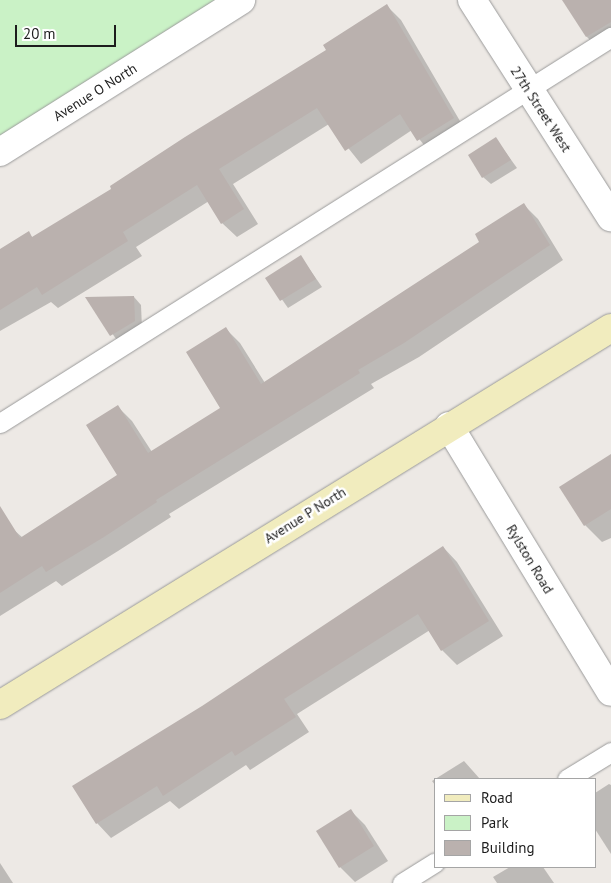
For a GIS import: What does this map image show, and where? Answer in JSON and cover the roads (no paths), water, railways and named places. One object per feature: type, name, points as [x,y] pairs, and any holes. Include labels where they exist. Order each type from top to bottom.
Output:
[{"type":"main road","name":"Avenue P North","points":[[0,705],[449,426],[611,328]]},
{"type":"street","name":"Avenue O North","points":[[0,152],[241,0]]},
{"type":"street","name":"27th Street West","points":[[472,0],[611,217]]},
{"type":"street","name":"Rylston Road","points":[[449,426],[611,692]]},
{"type":"lane","points":[[0,422],[611,37]]},
{"type":"lane","points":[[569,778],[611,752]]},
{"type":"lane","points":[[402,883],[434,863]]}]
